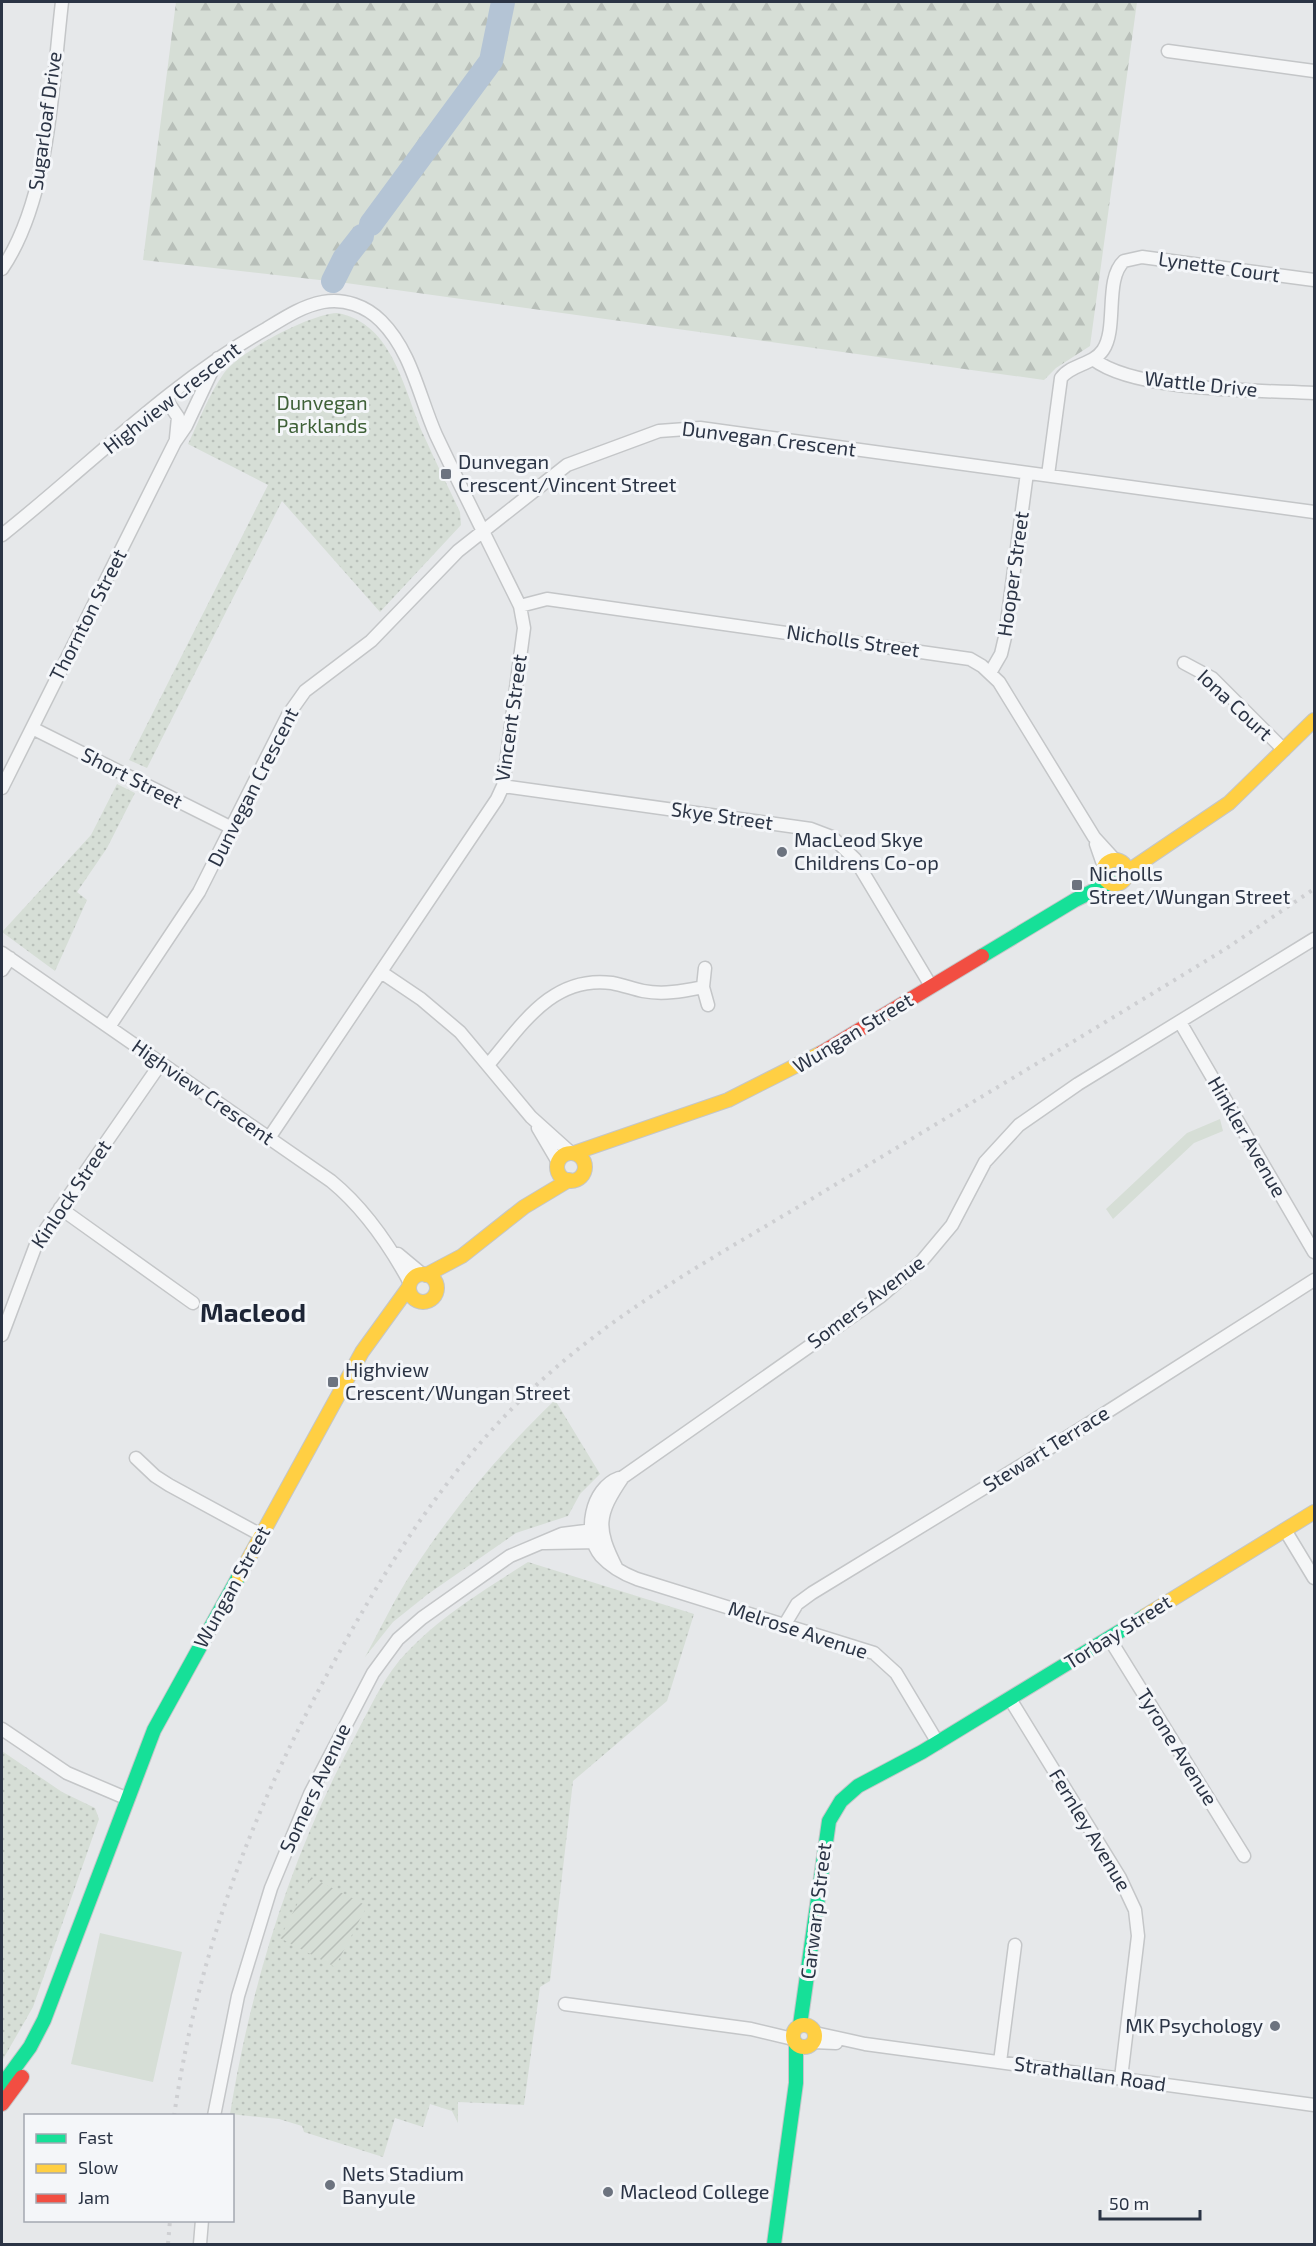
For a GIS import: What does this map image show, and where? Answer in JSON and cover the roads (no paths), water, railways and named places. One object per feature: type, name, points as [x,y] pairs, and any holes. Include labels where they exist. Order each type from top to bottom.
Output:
[{"type":"street","name":"Sugarloaf Drive","points":[[2,269],[28,215],[41,174],[62,2]]},
{"type":"street","points":[[1168,51],[1314,71]]},
{"type":"street","name":"Lynette Court","points":[[1093,359],[1106,344],[1116,278],[1124,261],[1142,257],[1314,280]]},
{"type":"street","name":"Highview Crescent","points":[[2,535],[60,489],[165,398],[219,357],[314,304],[333,301],[361,307]]},
{"type":"street","name":"Vincent Street","points":[[269,1138],[492,808],[503,786],[524,628],[520,606],[432,425],[411,367],[386,327],[361,307]]},
{"type":"street","name":"Thornton Street","points":[[2,788],[219,357]]},
{"type":"street","points":[[1048,475],[1061,378],[1067,371],[1093,359]]},
{"type":"street","name":"Wattle Drive","points":[[1093,359],[1103,367],[1118,373],[1144,379],[1314,393]]},
{"type":"street","points":[[182,386],[199,400]]},
{"type":"street","name":"Thornton Street","points":[[165,398],[179,422],[175,442]]},
{"type":"street","name":"Dunvegan Crescent","points":[[109,1027],[189,910],[288,715],[305,692],[371,641],[483,529],[544,481],[577,459],[672,428],[700,428],[1314,512]]},
{"type":"street","name":"Hooper Street","points":[[990,673],[1001,654],[1005,637],[1027,473]]},
{"type":"street","name":"Nicholls Street","points":[[520,606],[547,599],[970,659],[990,673],[1010,697],[1113,869]]},
{"type":"street","name":"Iona Court","points":[[1184,663],[1212,678],[1284,750]]},
{"type":"street","name":"Wungan Street","points":[[573,1153],[728,1100],[824,1051],[1075,900],[1113,869],[1159,849],[1229,803],[1314,720]]},
{"type":"street","name":"Short Street","points":[[32,728],[232,828]]},
{"type":"street","name":"Skye Street","points":[[503,786],[811,829],[832,837],[855,859],[932,986]]},
{"type":"street","name":"Somers Avenue","points":[[214,2114],[236,2005],[271,1888],[310,1794],[374,1673],[398,1639],[422,1618],[510,1556],[541,1543],[598,1536],[606,1502],[623,1477],[903,1279],[937,1246],[952,1225],[985,1162],[1019,1125],[1077,1084],[1314,939]]},
{"type":"street","points":[[2,970],[6,955]]},
{"type":"street","name":"Highview Crescent","points":[[6,955],[340,1188],[390,1248],[410,1285]]},
{"type":"street","points":[[705,968],[703,987],[708,1005]]},
{"type":"street","points":[[381,972],[445,1018],[531,1117],[584,1161],[585,1170],[577,1179],[569,1180],[524,1207],[462,1256],[424,1274],[410,1285],[411,1295],[420,1302],[429,1301],[462,1256]]},
{"type":"street","points":[[488,1065],[537,1007],[568,987],[600,982],[658,993],[703,987]]},
{"type":"street","name":"Hinkler Avenue","points":[[1180,1022],[1309,1232],[1314,1252]]},
{"type":"street","name":"Kinlock Street","points":[[2,1335],[33,1251],[60,1208],[161,1063]]},
{"type":"street","points":[[531,1117],[558,1165],[562,1177],[569,1180]]},
{"type":"street","name":"Wungan Street","points":[[585,1170],[618,1137]]},
{"type":"street","points":[[524,1207],[558,1165],[563,1155],[573,1153]]},
{"type":"street","points":[[60,1208],[193,1303]]},
{"type":"street","name":"Highview Crescent","points":[[390,1248],[424,1274]]},
{"type":"street","points":[[424,1274],[434,1279],[437,1290]]},
{"type":"street","name":"Stewart Terrace","points":[[785,1624],[797,1604],[812,1593],[1074,1434],[1314,1280]]},
{"type":"street","name":"Wungan Street","points":[[2,2085],[25,2054],[44,2020],[154,1730],[348,1376],[410,1285]]},
{"type":"street","name":"Wungan Street","points":[[378,1331],[420,1302]]},
{"type":"street","points":[[136,1458],[169,1485],[261,1535]]},
{"type":"street","name":"Torbay Street","points":[[845,1804],[922,1752],[1314,1512]]},
{"type":"street","points":[[1285,1530],[1314,1578]]},
{"type":"street","name":"Melrose Avenue","points":[[598,1536],[617,1569],[637,1579],[859,1648],[883,1659],[896,1673],[938,1743]]},
{"type":"street","name":"Tyrone Avenue","points":[[1109,1638],[1244,1856]]},
{"type":"street","name":"Fernley Avenue","points":[[1010,1699],[1120,1878],[1135,1910],[1137,1950],[1121,2078]]},
{"type":"street","points":[[2,1729],[67,1773],[128,1799]]},
{"type":"street","name":"Carwarp Street","points":[[774,2244],[796,2083],[811,2009],[834,1840],[845,1804]]},
{"type":"street","name":"Wungan Street","points":[[2,2104],[41,2048],[64,2002],[102,1888],[108,1854]]},
{"type":"street","points":[[1000,2062],[1015,1945]]},
{"type":"street","name":"Strathallan Road","points":[[565,2004],[1314,2104]]},
{"type":"street","points":[[200,2244],[202,2222]]},
{"type":"waterway","points":[[371,224],[491,61],[503,2]]},
{"type":"waterway","points":[[333,281],[344,259],[362,236]]},
{"type":"railway","points":[[174,2114],[199,1990],[217,1930],[236,1871],[285,1757],[344,1644],[390,1566],[440,1494],[496,1426],[560,1364],[622,1316],[655,1294],[1227,948],[1314,889]]},
{"type":"railway","points":[[168,2244],[170,2222]]},
{"type":"place","name":"Dunvegan Crescent/Vincent Street","points":[[446,474]]},
{"type":"place","name":"MacLeod Skye Childrens Co-op","points":[[782,852]]},
{"type":"place","name":"Nicholls Street/Wungan Street","points":[[1077,885]]},
{"type":"place","name":"Highview Crescent/Wungan Street","points":[[333,1382]]},
{"type":"place","name":"MK Psychology","points":[[1275,2026]]},
{"type":"place","name":"Nets Stadium Banyule","points":[[330,2185]]},
{"type":"place","name":"Macleod College","points":[[608,2192]]},
{"type":"district","name":"Macleod","points":[[253,1313]]},
{"type":"park label","name":"Dunvegan Parklands","points":[[322,414]]}]
